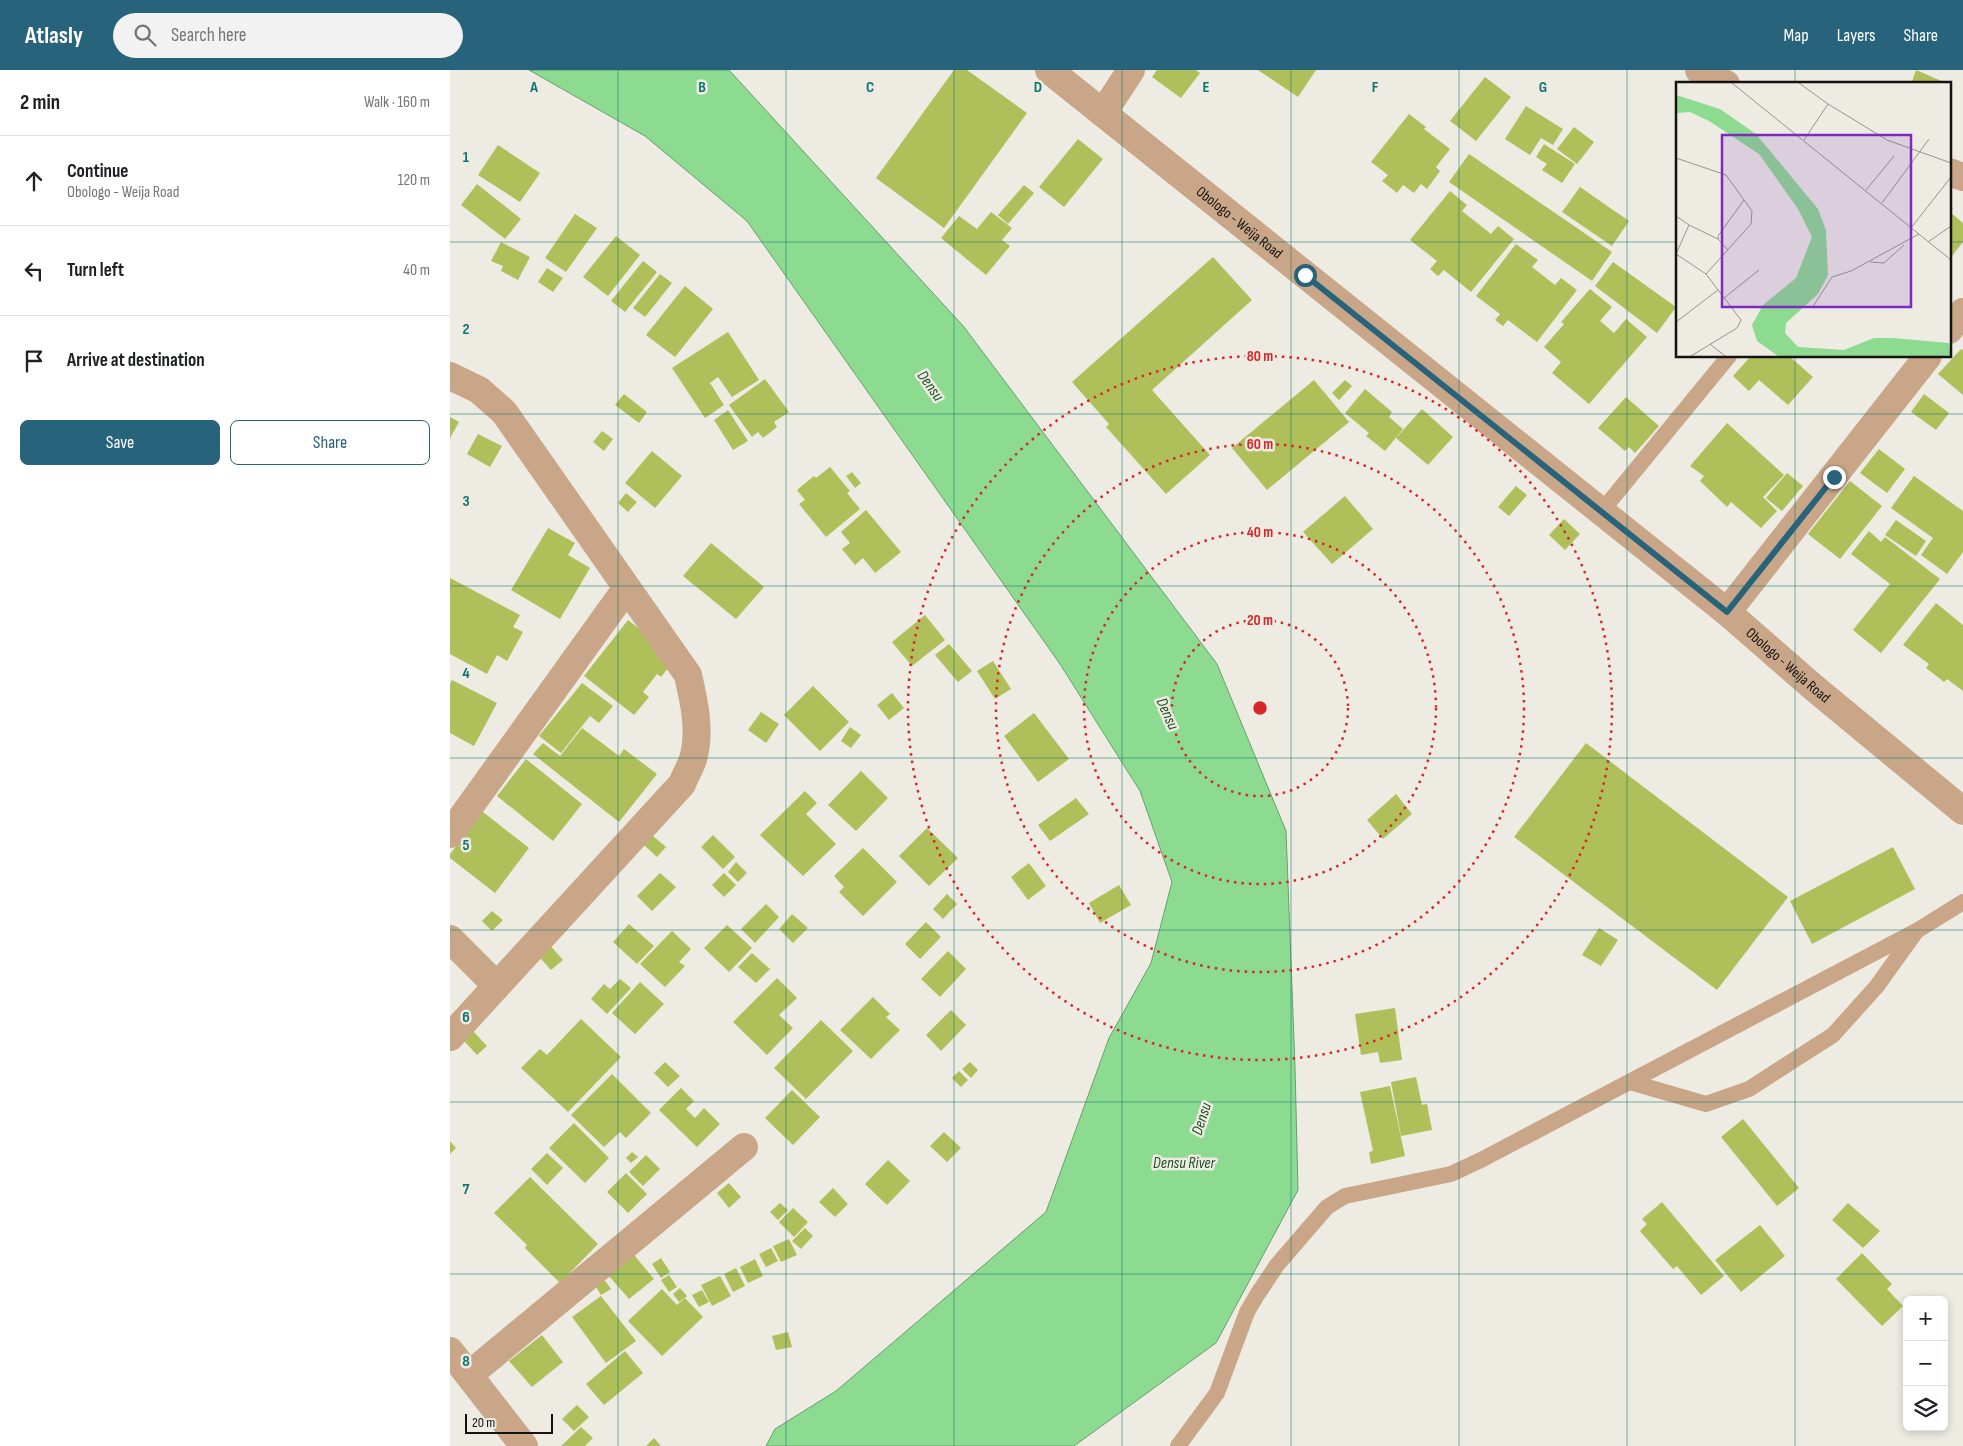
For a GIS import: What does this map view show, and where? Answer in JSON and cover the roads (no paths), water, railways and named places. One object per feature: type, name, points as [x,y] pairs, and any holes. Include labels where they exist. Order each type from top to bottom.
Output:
[{"type":"street","name":"Obologo - Weija Road","points":[[1048,70],[1727,612],[1813,687],[1962,809]]},
{"type":"street","points":[[1103,113],[1131,70]]},
{"type":"street","points":[[1700,70],[1722,82]]},
{"type":"street","points":[[1950,172],[1963,177]]},
{"type":"street","points":[[1950,329],[1963,312]]},
{"type":"street","points":[[1727,612],[1926,358]]},
{"type":"street","points":[[450,376],[479,390],[504,412],[626,589],[688,675],[694,702],[696,729],[693,758],[682,784],[450,1037]]},
{"type":"street","points":[[450,834],[626,589]]},
{"type":"street","points":[[450,939],[496,985]]},
{"type":"street","points":[[469,1375],[744,1147]]},
{"type":"street","points":[[450,1351],[524,1446]]},
{"type":"lane","points":[[1601,512],[1727,358]]},
{"type":"lane","points":[[1178,1446],[1217,1393],[1247,1312],[1257,1295],[1277,1265],[1327,1207],[1345,1196],[1451,1174],[1481,1160],[1918,930],[1963,902]]},
{"type":"lane","points":[[1630,1082],[1706,1104],[1748,1089],[1833,1035],[1877,986],[1918,930]]},
{"type":"water","name":"Densu River","points":[[529,70],[729,70],[964,327],[1217,664],[1286,831],[1298,1190],[1216,1343],[1074,1446],[766,1446],[775,1429],[836,1391],[1046,1212],[1109,1038],[1151,963],[1172,882],[1140,791],[1060,664],[747,221],[645,136]]},
{"type":"water label","name":"Densu","points":[[930,386]]},
{"type":"water label","name":"Densu","points":[[1167,714]]},
{"type":"water label","name":"Densu","points":[[1202,1119]]}]
